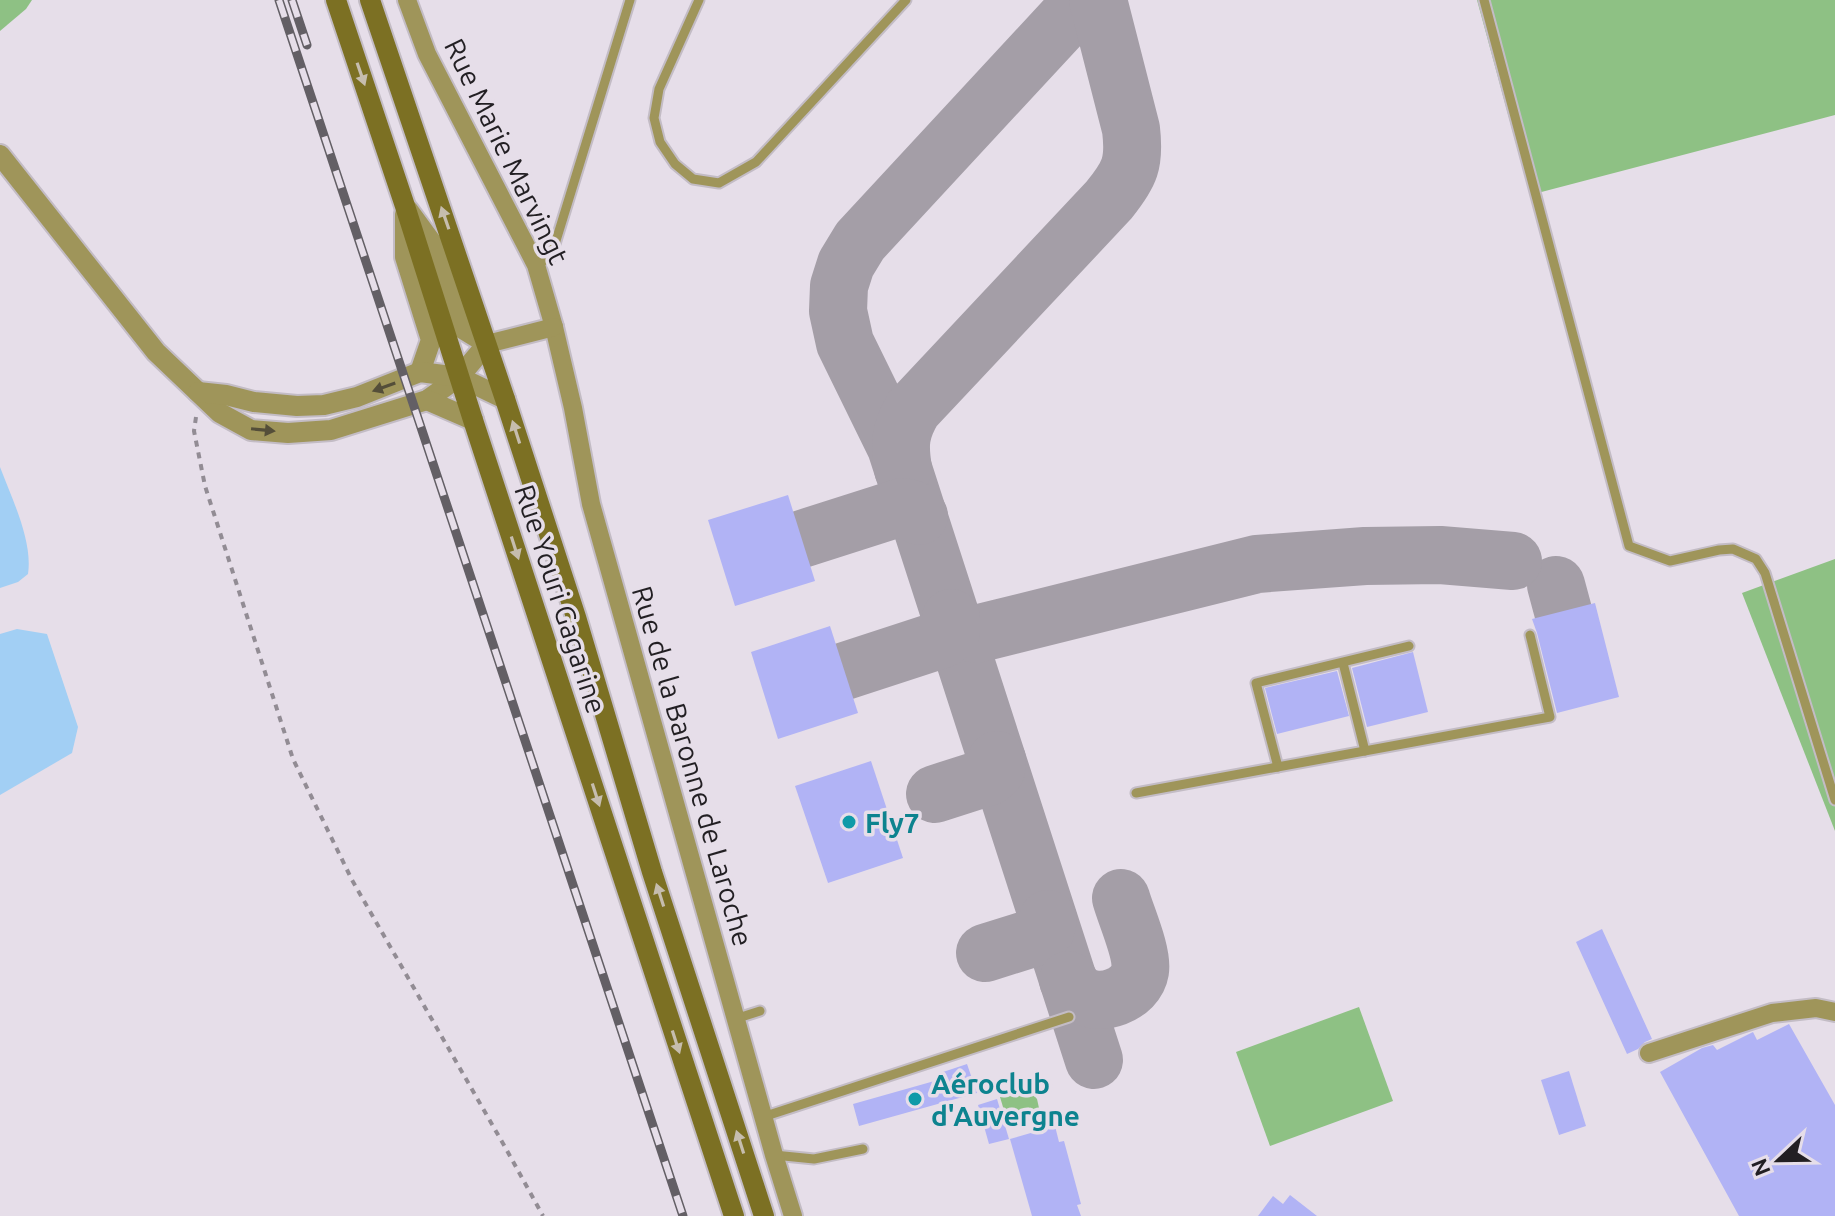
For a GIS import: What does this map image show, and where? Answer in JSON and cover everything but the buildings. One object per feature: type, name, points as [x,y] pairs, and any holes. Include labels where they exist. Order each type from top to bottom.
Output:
[{"type":"main road","name":"Rue Youri Gagarine","points":[[336,0],[734,1216]]},
{"type":"main road","name":"Rue Youri Gagarine","points":[[370,0],[505,399],[580,632],[652,872],[764,1216]]},
{"type":"street","name":"Rue Marie Marvingt","points":[[407,0],[427,54],[536,265],[554,327]]},
{"type":"street","points":[[0,155],[156,352],[220,413],[251,430],[288,433],[331,430],[427,400],[459,377],[487,344],[554,327]]},
{"type":"street","points":[[405,206],[435,247],[461,328],[487,344]]},
{"type":"street","points":[[405,206],[405,257],[431,340],[420,372]]},
{"type":"street","name":"Rue de la Baronne de Laroche","points":[[554,327],[591,504],[793,1216]]},
{"type":"street","points":[[198,392],[254,402],[324,405],[357,397],[420,372],[459,377],[505,399]]},
{"type":"street","points":[[427,400],[473,420]]},
{"type":"street","points":[[1649,1053],[1772,1013],[1816,1008],[1835,1012]]},
{"type":"lane","points":[[536,265],[551,257],[630,0]]},
{"type":"lane","points":[[699,0],[659,89],[654,118],[660,142],[675,164],[693,179],[719,183],[756,162],[906,0]]},
{"type":"lane","points":[[1484,0],[1629,546],[1670,561],[1733,549],[1756,559],[1765,573],[1835,800]]},
{"type":"lane","points":[[1136,793],[1550,717],[1530,635]]},
{"type":"lane","points":[[1278,767],[1256,683],[1409,646]]},
{"type":"lane","points":[[1343,663],[1365,751]]},
{"type":"lane","points":[[735,1019],[760,1011]]},
{"type":"lane","points":[[763,1117],[1069,1017]]},
{"type":"lane","points":[[774,1155],[814,1159],[863,1149]]},
{"type":"path","points":[[198,392],[194,431],[205,486],[293,759],[352,880],[543,1216]]},
{"type":"green space","points":[[0,0],[32,0],[0,31]]},
{"type":"green space","points":[[1477,0],[1835,0],[1835,115],[1530,195]]},
{"type":"green space","points":[[1835,559],[1835,831],[1742,593]]},
{"type":"green space","points":[[1359,1007],[1393,1101],[1270,1146],[1236,1052]]},
{"type":"green space","points":[[1027,1088],[1037,1099],[1041,1117],[1009,1127],[1000,1097]]},
{"type":"water","points":[[0,467],[20,520],[29,561],[28,574],[18,582],[0,588]]},
{"type":"water","points":[[17,629],[47,634],[78,727],[72,753],[0,795],[0,634]]},
{"type":"taxiway","points":[[1080,0],[860,241],[846,264],[839,286],[838,311],[845,343],[896,447],[1094,1060]]},
{"type":"taxiway","points":[[903,469],[902,438],[913,409],[1109,200],[1129,168],[1131,129],[1098,0]]},
{"type":"taxiway","points":[[802,539],[902,507],[912,509],[919,516]]},
{"type":"taxiway","points":[[951,618],[962,631],[976,634],[1257,564],[1365,556],[1440,555],[1513,561]]},
{"type":"taxiway","points":[[1556,585],[1563,611]]},
{"type":"taxiway","points":[[845,671],[943,639],[951,632],[951,618]]},
{"type":"taxiway","points":[[935,794],[988,777],[996,770],[997,760]]},
{"type":"taxiway","points":[[1068,980],[1080,994],[1097,1000],[1116,997],[1132,987],[1140,971],[1140,963],[1121,898]]},
{"type":"taxiway","points":[[985,953],[1039,936],[1046,929],[1048,919]]},
{"type":"railway","points":[[279,0],[683,1216]]},
{"type":"railway","points":[[292,0],[307,45]]},
{"type":"place","name":"Fly7","points":[[849,822]]},
{"type":"place","name":"Aéroclub d'Auvergne","points":[[915,1099]]}]
